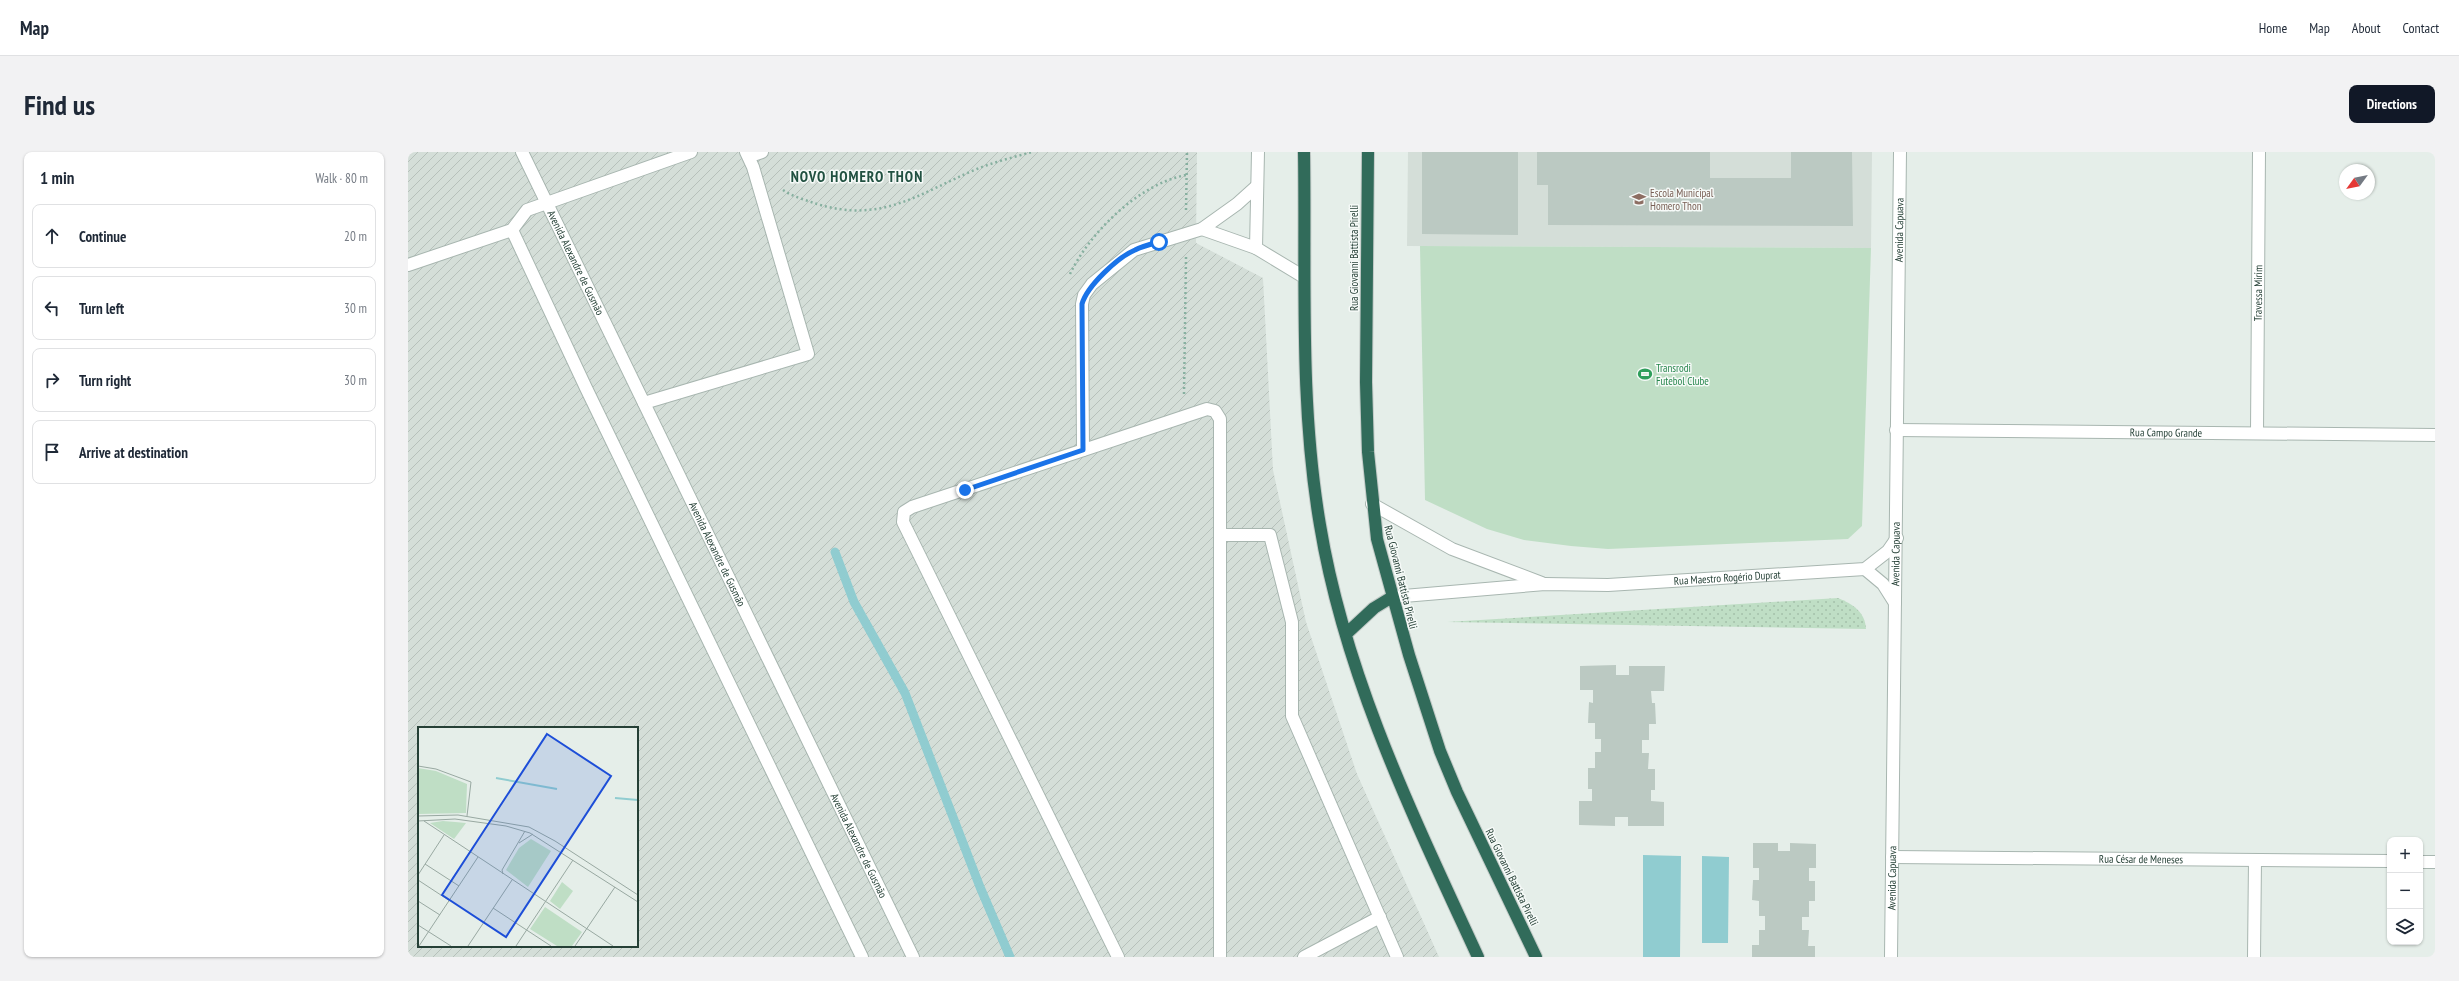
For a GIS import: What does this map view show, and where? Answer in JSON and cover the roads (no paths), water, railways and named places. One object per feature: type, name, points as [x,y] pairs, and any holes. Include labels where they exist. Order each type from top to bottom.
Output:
[{"type":"highway","points":[[1304,152],[1306,367],[1313,472],[1320,526],[1346,634],[1378,731],[1410,809],[1478,957]]},
{"type":"highway","name":"Rua Giovanni Battista Pirelli","points":[[1368,152],[1366,382],[1372,504],[1376,539],[1392,597],[1440,751],[1457,792],[1536,957]]},
{"type":"highway","points":[[1346,634],[1360,620],[1392,597]]},
{"type":"street","name":"Avenida Alexandre de Gusmão","points":[[522,152],[913,957]]},
{"type":"street","points":[[408,265],[512,230],[527,210],[691,152]]},
{"type":"street","points":[[644,403],[808,354],[750,158],[762,152]]},
{"type":"street","points":[[1256,248],[1258,152]]},
{"type":"street","name":"Avenida Capuava","points":[[1891,957],[1897,538],[1896,430],[1900,152]]},
{"type":"street","name":"Travessa Mirim","points":[[2257,433],[2258,152]]},
{"type":"street","points":[[1083,450],[1082,304],[1084,295],[1092,284],[1134,250],[1202,229],[1237,204],[1258,186]]},
{"type":"street","points":[[1202,229],[1256,248],[1304,277]]},
{"type":"street","points":[[512,230],[589,396],[862,957]]},
{"type":"street","points":[[1118,957],[903,522],[904,512],[912,507],[1207,409],[1215,411],[1220,419],[1220,957]]},
{"type":"street","name":"Rua Campo Grande","points":[[1896,430],[2435,435]]},
{"type":"street","name":"Rua Maestro Rogério Duprat","points":[[1372,504],[1452,549],[1545,584]]},
{"type":"street","points":[[1220,535],[1270,535],[1292,622],[1292,716],[1397,957]]},
{"type":"street","points":[[1896,604],[1883,584],[1865,568],[1888,551],[1897,538]]},
{"type":"street","name":"Rua Maestro Rogério Duprat","points":[[1392,597],[1545,584],[1608,585],[1865,568]]},
{"type":"street","name":"Rua César de Meneses","points":[[1892,857],[2387,861]]},
{"type":"street","points":[[2254,957],[2255,860]]},
{"type":"street","points":[[2423,862],[2435,862]]},
{"type":"street","points":[[1304,957],[1380,917]]},
{"type":"water","points":[[1643,855],[1681,856],[1680,957],[1643,957]]},
{"type":"water","points":[[1702,856],[1729,857],[1728,943],[1702,943]]},
{"type":"waterway","points":[[835,552],[854,602],[905,693],[980,887],[1010,957]]},
{"type":"place","name":"Escola Municipal Homero Thon","points":[[1639,199]]},
{"type":"place","name":"Transrodi Futebol Clube","points":[[1645,374]]},
{"type":"district","name":"NOVO HOMERO THON","points":[[857,177]]}]
